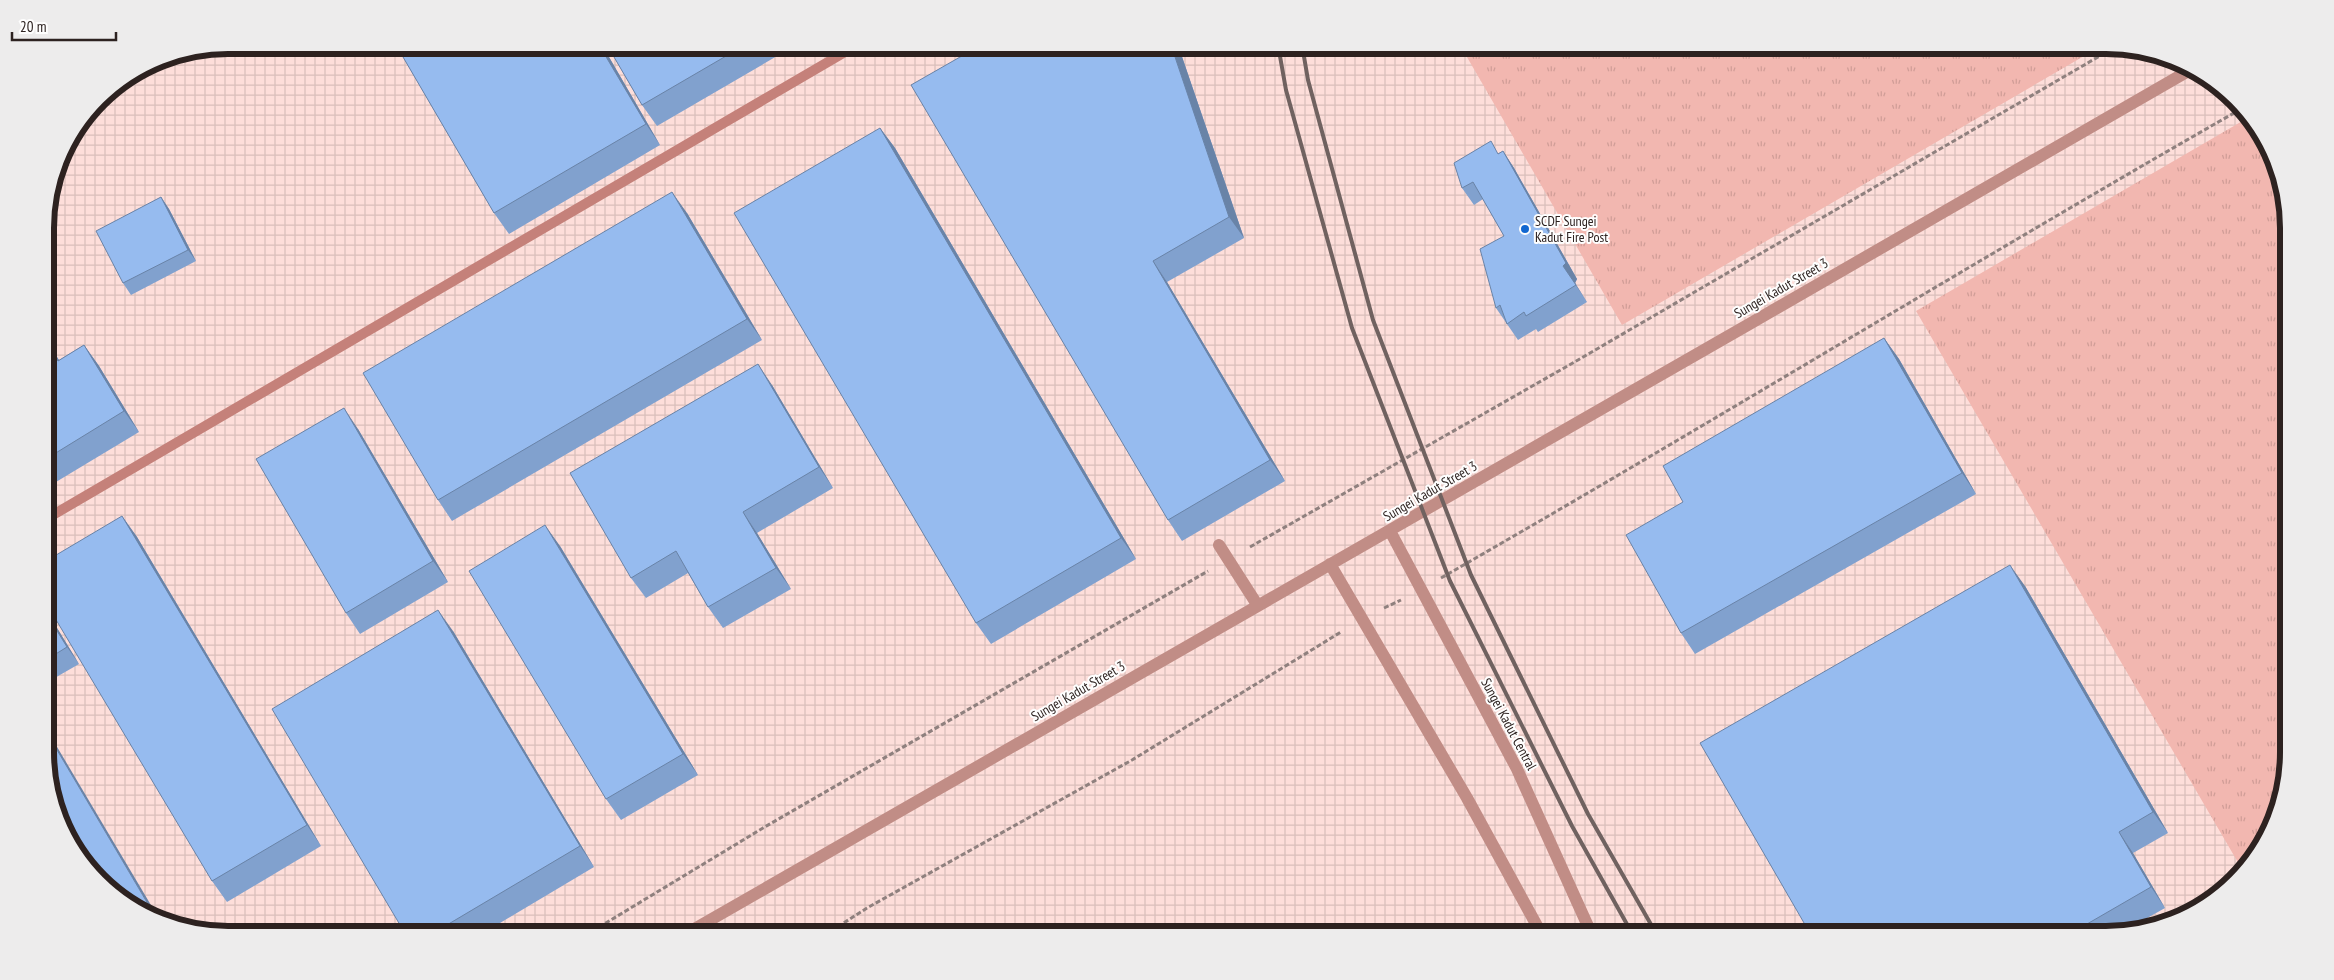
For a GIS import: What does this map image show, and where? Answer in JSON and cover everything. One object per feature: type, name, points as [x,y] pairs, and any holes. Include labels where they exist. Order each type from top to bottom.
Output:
[{"type":"street","name":"Sungei Kadut Street 3","points":[[700,926],[2185,73]]},
{"type":"street","name":"Sungei Kadut Central","points":[[1390,531],[1517,769],[1588,926]]},
{"type":"street","points":[[1219,545],[1258,606]]},
{"type":"street","points":[[1330,564],[1467,798],[1537,926]]},
{"type":"path","points":[[601,926],[763,828],[1578,360],[2103,54]]},
{"type":"path","points":[[839,926],[867,908],[1132,760],[1362,619],[1421,589],[1566,506],[2059,213],[2236,112]]},
{"type":"shaded area","points":[[217,54],[2129,55],[2162,63],[2203,83],[2237,113],[2257,141],[2267,161],[2279,205],[2280,228],[2279,775],[2271,808],[2257,839],[2244,858],[2229,875],[2203,897],[2162,917],[2140,923],[2117,926],[217,926],[194,923],[172,917],[146,905],[58,791],[55,775],[54,217],[57,194],[63,172],[83,131],[105,105],[131,83],[172,63],[194,57]]},
{"type":"green space","points":[[1465,54],[2088,54],[1622,325]]},
{"type":"green space","points":[[2243,121],[2257,141],[2267,161],[2274,183],[2279,205],[2280,228],[2280,752],[2279,775],[2271,808],[2257,839],[2239,864],[1916,311]]},
{"type":"building","points":[[401,54],[604,54],[646,124],[494,213]]},
{"type":"building","points":[[612,54],[730,54],[642,105]]},
{"type":"building","points":[[965,54],[1174,54],[1229,217],[1153,261],[1270,460],[1168,520],[911,85]]},
{"type":"building","points":[[880,128],[1121,538],[976,623],[734,213]]},
{"type":"building","name":"SCDF Sungei Kadut Fire Post","points":[[1491,141],[1498,154],[1503,151],[1566,263],[1563,266],[1576,285],[1526,316],[1524,312],[1507,324],[1500,305],[1496,308],[1480,249],[1504,236],[1473,182],[1462,188],[1454,163]]},
{"type":"building","points":[[672,192],[747,319],[438,500],[363,373]]},
{"type":"building","points":[[161,197],[188,250],[123,283],[96,231]]},
{"type":"building","points":[[1884,338],[1962,473],[1681,633],[1626,535],[1683,502],[1663,466]]},
{"type":"building","points":[[84,345],[124,411],[54,454],[54,354],[58,361]]},
{"type":"building","points":[[758,364],[819,467],[743,512],[776,568],[708,607],[676,551],[631,578],[570,473]]},
{"type":"building","points":[[344,408],[433,561],[346,613],[256,459]]},
{"type":"building","points":[[122,516],[307,825],[212,881],[54,616],[54,556]]},
{"type":"building","points":[[545,525],[683,754],[606,799],[469,571]]},
{"type":"building","points":[[2010,565],[2153,812],[2119,832],[2151,887],[2084,926],[1806,926],[1700,743]]},
{"type":"building","points":[[438,610],[580,846],[445,926],[401,926],[272,709]]},
{"type":"building","points":[[54,626],[67,647],[54,655]]},
{"type":"building","points":[[54,745],[150,907],[131,897],[113,883],[83,849],[63,808],[55,775]]},
{"type":"waterway","points":[[54,514],[842,54]]},
{"type":"railway","points":[[1280,54],[1286,90],[1352,328],[1450,581],[1572,826],[1628,926]]},
{"type":"railway","points":[[1304,54],[1308,80],[1373,320],[1471,575],[1588,814],[1652,926]]},
{"type":"place","name":"SCDF Sungei Kadut Fire Post","points":[[1525,229]]}]
